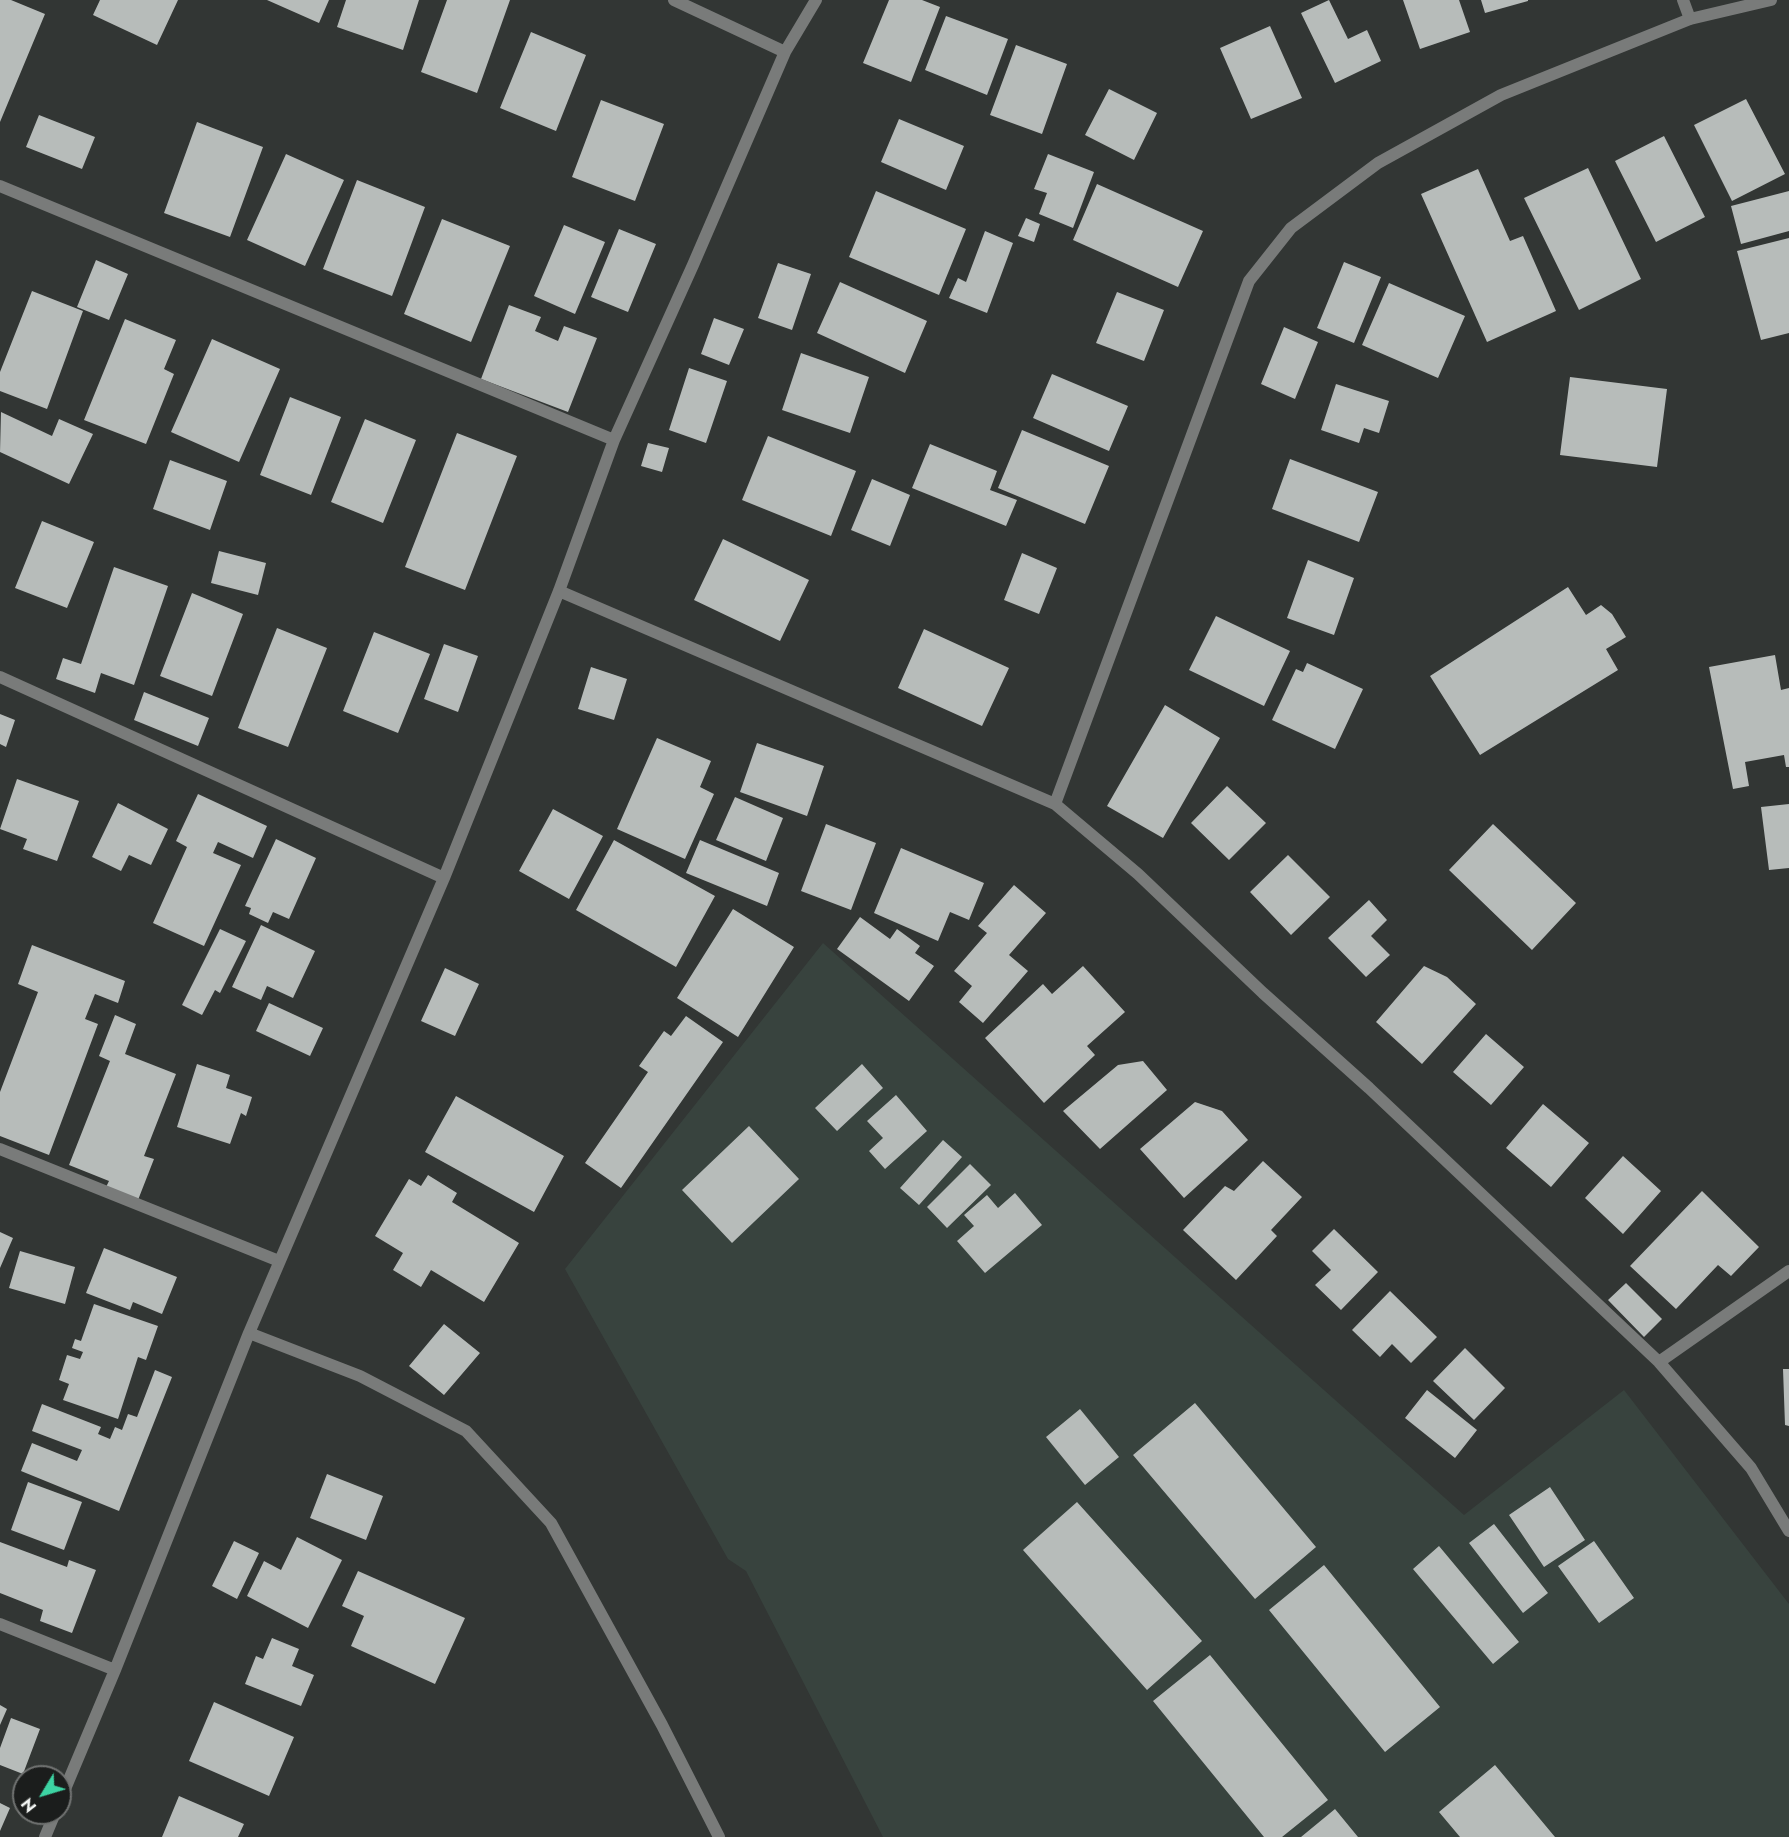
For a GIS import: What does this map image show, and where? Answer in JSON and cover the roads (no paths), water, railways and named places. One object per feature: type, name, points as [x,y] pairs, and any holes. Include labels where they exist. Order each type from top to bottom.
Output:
[{"type":"street","points":[[674,0],[785,52]]},
{"type":"street","points":[[72,1772],[249,1333],[444,878],[559,591],[614,440],[785,52],[816,0]]},
{"type":"street","points":[[1683,0],[1690,19]]},
{"type":"street","points":[[1055,804],[1249,281],[1291,228],[1378,163],[1501,95],[1690,19],[1771,0]]},
{"type":"street","points":[[0,186],[614,440]]},
{"type":"street","points":[[559,591],[1055,804],[1138,874],[1659,1362],[1751,1468],[1789,1531]]},
{"type":"street","points":[[0,677],[444,878]]},
{"type":"street","points":[[0,1149],[279,1261]]},
{"type":"street","points":[[1659,1362],[1789,1271]]},
{"type":"street","points":[[249,1333],[360,1376],[466,1431],[551,1523],[662,1725],[719,1837]]},
{"type":"street","points":[[0,1624],[115,1670]]}]
